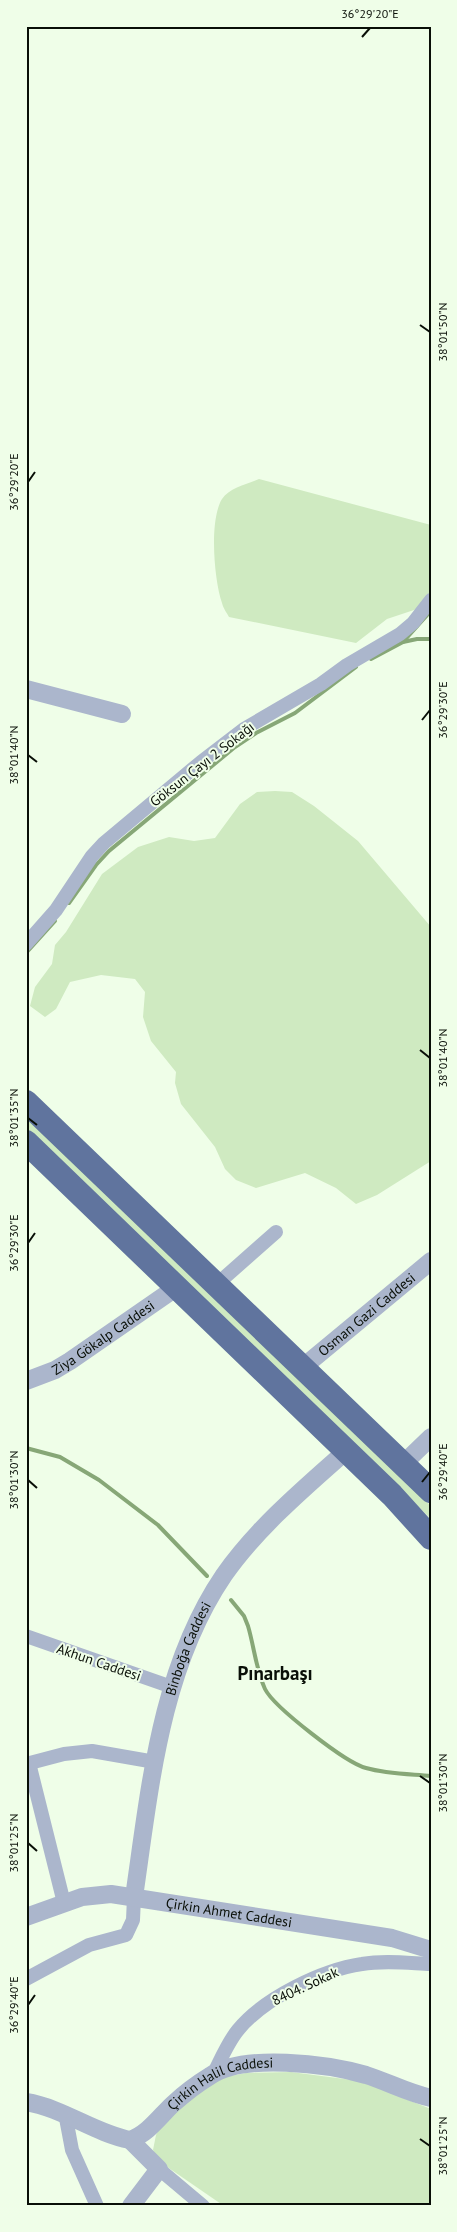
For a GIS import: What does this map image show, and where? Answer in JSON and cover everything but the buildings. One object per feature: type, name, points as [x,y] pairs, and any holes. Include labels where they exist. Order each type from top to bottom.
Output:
[{"type":"highway","points":[[26,1102],[431,1491]]},
{"type":"highway","points":[[26,1142],[397,1500],[431,1538]]},
{"type":"street","name":"Göksun Çayı 2 Sokağı","points":[[26,944],[56,910],[92,856],[112,837],[201,762],[244,729],[322,684],[347,665],[400,634],[413,623],[431,600]]},
{"type":"street","points":[[26,689],[122,714]]},
{"type":"street","points":[[216,1285],[276,1232]]},
{"type":"street","name":"Osman Gazi Caddesi","points":[[302,1368],[431,1261]]},
{"type":"street","name":"Ziya Gökalp Caddesi","points":[[26,1381],[55,1370],[70,1361],[176,1287]]},
{"type":"street","points":[[402,1464],[431,1437]]},
{"type":"street","name":"Binboğa Caddesi","points":[[134,1897],[155,1762],[172,1687],[194,1628],[224,1576],[262,1529],[346,1451]]},
{"type":"street","name":"Akhun Caddesi","points":[[26,1636],[172,1687]]},
{"type":"street","points":[[64,1903],[28,1764],[64,1754],[92,1751],[155,1762]]},
{"type":"street","name":"Çirkin Ahmet Caddesi","points":[[26,1917],[64,1903],[97,1894],[134,1897],[392,1938],[431,1950]]},
{"type":"street","points":[[26,1979],[88,1945],[126,1935],[133,1920],[134,1897]]},
{"type":"street","name":"8404. Sokak","points":[[214,2073],[237,2032],[247,2020],[260,2008],[292,1990],[330,1972],[363,1963],[431,1964]]},
{"type":"street","name":"Çirkin Halil Caddesi","points":[[130,2140],[145,2132],[173,2104],[214,2073],[226,2067],[247,2062],[294,2064],[368,2075],[431,2098]]},
{"type":"street","points":[[26,2102],[51,2108],[110,2134],[130,2140],[159,2169],[203,2206]]},
{"type":"street","points":[[65,2114],[74,2156],[96,2206]]},
{"type":"street","points":[[131,2206],[159,2169]]},
{"type":"green space","points":[[259,479],[431,525],[431,591],[417,609],[387,619],[356,643],[229,617],[223,607],[217,580],[214,550],[215,521],[218,509],[225,495]]},
{"type":"green space","points":[[257,792],[292,792],[314,806],[358,841],[431,927],[431,1161],[377,1195],[356,1204],[336,1188],[305,1173],[256,1188],[236,1180],[225,1169],[215,1147],[181,1104],[175,1083],[176,1072],[151,1041],[143,1017],[145,992],[135,979],[101,975],[70,982],[56,1009],[45,1017],[30,1006],[35,987],[52,964],[55,945],[66,932],[102,874],[138,847],[169,837],[194,841],[215,838],[240,804]]},
{"type":"green space","points":[[26,1114],[431,1506],[431,1519],[26,1128]]},
{"type":"green space","points":[[291,2072],[360,2081],[431,2109],[431,2206],[224,2206],[160,2162],[153,2150],[156,2135],[163,2121],[215,2079],[246,2073]]},
{"type":"waterway","points":[[371,659],[403,642],[429,613]]},
{"type":"waterway","points":[[403,642],[431,639]]},
{"type":"waterway","points":[[69,903],[96,865],[109,851],[235,747],[256,733],[295,713],[356,667]]},
{"type":"waterway","points":[[26,953],[55,921]]},
{"type":"waterway","points":[[26,1448],[60,1457],[99,1480],[158,1525],[207,1576]]},
{"type":"waterway","points":[[231,1600],[244,1616],[248,1626],[259,1674],[265,1689],[296,1721],[328,1746],[356,1764],[390,1773],[431,1776]]},
{"type":"district","name":"Pınarbaşı","points":[[275,1673]]}]
